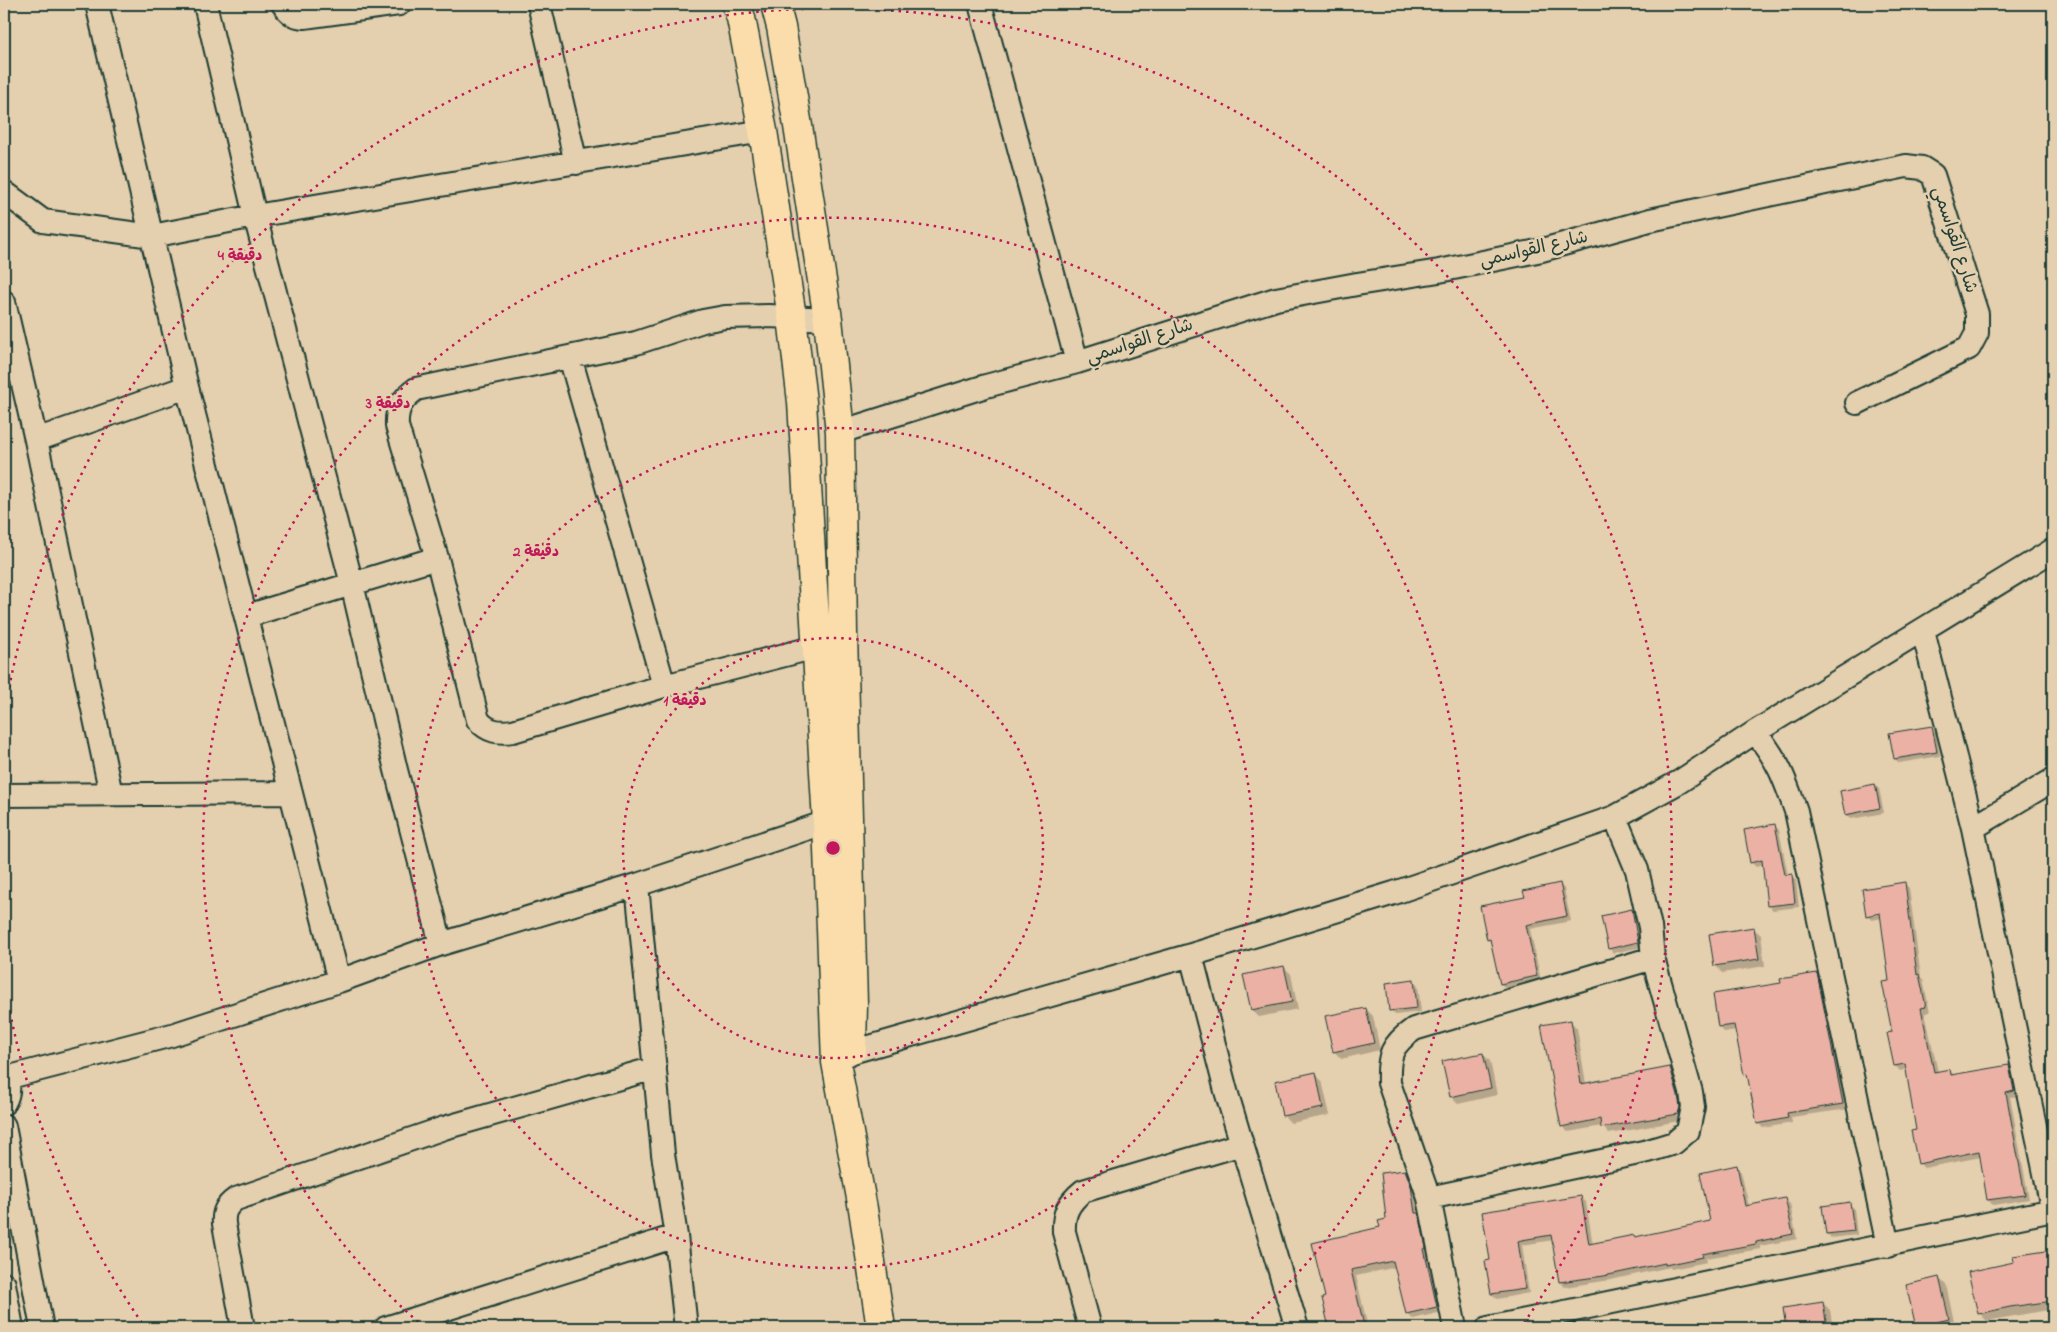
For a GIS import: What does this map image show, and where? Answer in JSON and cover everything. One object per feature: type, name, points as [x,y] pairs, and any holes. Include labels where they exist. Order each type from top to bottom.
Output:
[{"type":"main road","points":[[736,4],[763,131],[792,317],[802,402],[816,647],[844,1057],[863,1209],[882,1328]]},
{"type":"main road","points":[[775,4],[797,117],[828,319],[840,432],[853,1004],[844,1057],[858,1111],[892,1328]]},
{"type":"main road","points":[[813,578],[842,578]]},
{"type":"street","points":[[97,4],[187,387],[339,981]]},
{"type":"street","points":[[204,4],[255,216],[352,584],[440,944]]},
{"type":"street","points":[[283,4],[288,12],[295,16],[304,17],[399,4]]},
{"type":"street","points":[[539,4],[576,163]]},
{"type":"street","points":[[980,4],[1077,362]]},
{"type":"street","points":[[4,192],[44,221],[152,236],[255,216],[763,131]]},
{"type":"street","name":"شارع القواسمي","points":[[840,432],[986,386],[1077,362],[1276,299],[1467,266],[1542,250],[1650,220],[1906,166],[1922,168],[1933,175],[1977,314],[1976,333],[1969,348],[1857,403]]},
{"type":"street","points":[[4,302],[36,440],[111,794]]},
{"type":"street","points":[[816,647],[664,686],[513,731],[502,732],[484,728],[478,720],[437,558],[397,426],[398,407],[406,396],[416,389],[636,343],[703,321],[740,316],[828,319]]},
{"type":"street","points":[[570,357],[664,686]]},
{"type":"street","points":[[36,440],[187,387]]},
{"type":"street","points":[[844,1057],[1394,893],[1615,817],[1679,782],[1755,732],[2053,550]]},
{"type":"street","points":[[247,616],[437,558]]},
{"type":"street","points":[[1488,1328],[2053,1211],[1973,828],[1923,631]]},
{"type":"street","points":[[1755,732],[1770,751],[1783,773],[1796,811],[1888,1246]]},
{"type":"street","points":[[1973,828],[2053,780]]},
{"type":"street","points":[[4,795],[291,793]]},
{"type":"street","points":[[1429,1198],[1648,1151],[1674,1144],[1688,1131],[1693,1107],[1691,1092],[1653,958],[1650,927],[1637,870],[1615,817]]},
{"type":"street","points":[[4,1104],[8,1094],[5,1076],[172,1035],[339,981],[440,944],[637,885],[828,822]]},
{"type":"street","points":[[637,885],[664,1154],[676,1236],[686,1328]]},
{"type":"street","points":[[1190,955],[1242,1144],[1297,1328]]},
{"type":"street","points":[[1455,1328],[1429,1198],[1389,1083],[1388,1065],[1391,1052],[1399,1039],[1414,1028],[1653,958]]},
{"type":"street","points":[[244,1328],[223,1215],[226,1208],[236,1199],[444,1128],[655,1068]]},
{"type":"street","points":[[4,1126],[42,1328]]},
{"type":"street","points":[[1090,1328],[1064,1232],[1065,1213],[1073,1199],[1083,1192],[1242,1144]]},
{"type":"street","points":[[386,1328],[676,1236]]},
{"type":"street","points":[[4,1284],[12,1328]]},
{"type":"building","points":[[1932,726],[1937,752],[1894,759],[1889,733]]},
{"type":"building","points":[[1875,784],[1880,808],[1845,815],[1840,791]]},
{"type":"building","points":[[1775,824],[1785,875],[1792,874],[1795,903],[1767,906],[1762,860],[1750,863],[1744,830]]},
{"type":"building","points":[[1905,882],[1917,975],[1919,974],[1926,1007],[1921,1008],[1934,1072],[1950,1069],[1951,1075],[2009,1065],[2014,1091],[2006,1093],[2025,1195],[1987,1200],[1979,1151],[1918,1164],[1911,1131],[1916,1130],[1905,1064],[1894,1066],[1887,1033],[1892,1032],[1882,982],[1889,981],[1880,913],[1866,916],[1862,889]]},
{"type":"building","points":[[1560,883],[1567,916],[1526,925],[1537,976],[1500,984],[1490,939],[1487,940],[1480,906],[1525,897],[1523,891]]},
{"type":"building","points":[[1632,909],[1638,942],[1608,949],[1601,916]]},
{"type":"building","points":[[1754,927],[1759,959],[1714,966],[1709,934]]},
{"type":"building","points":[[1284,966],[1292,1002],[1251,1010],[1243,975]]},
{"type":"building","points":[[1817,973],[1843,1104],[1787,1113],[1788,1118],[1757,1124],[1747,1074],[1744,1075],[1734,1025],[1718,1027],[1713,994],[1781,983],[1780,979]]},
{"type":"building","points":[[1414,979],[1417,1008],[1389,1011],[1386,983]]},
{"type":"building","points":[[1366,1008],[1374,1043],[1333,1052],[1325,1016]]},
{"type":"building","points":[[1571,1020],[1581,1084],[1670,1067],[1678,1095],[1680,1107],[1678,1114],[1601,1128],[1600,1119],[1561,1127],[1541,1025]]},
{"type":"building","points":[[1483,1053],[1491,1088],[1450,1097],[1442,1061]]},
{"type":"building","points":[[1316,1072],[1323,1108],[1282,1116],[1275,1081]]},
{"type":"building","points":[[1737,1165],[1745,1206],[1785,1198],[1793,1234],[1756,1242],[1756,1244],[1702,1254],[1703,1257],[1665,1265],[1665,1263],[1604,1276],[1559,1282],[1551,1235],[1522,1240],[1518,1241],[1525,1289],[1491,1294],[1485,1261],[1490,1260],[1482,1212],[1581,1196],[1589,1244],[1634,1235],[1635,1237],[1710,1221],[1700,1173]]},
{"type":"building","points":[[1405,1170],[1411,1186],[1415,1213],[1419,1213],[1426,1248],[1424,1249],[1437,1307],[1406,1314],[1393,1261],[1351,1270],[1364,1326],[1329,1328],[1322,1298],[1325,1297],[1312,1243],[1380,1227],[1378,1221],[1386,1219],[1381,1173]]},
{"type":"building","points":[[1850,1202],[1854,1231],[1826,1234],[1822,1206]]},
{"type":"building","points":[[2053,1250],[2053,1301],[1978,1314],[1968,1272],[2014,1262],[2013,1256]]},
{"type":"building","points":[[1939,1277],[1949,1319],[1916,1327],[1906,1285]]},
{"type":"building","points":[[1823,1302],[1827,1328],[1786,1328],[1783,1308]]}]
